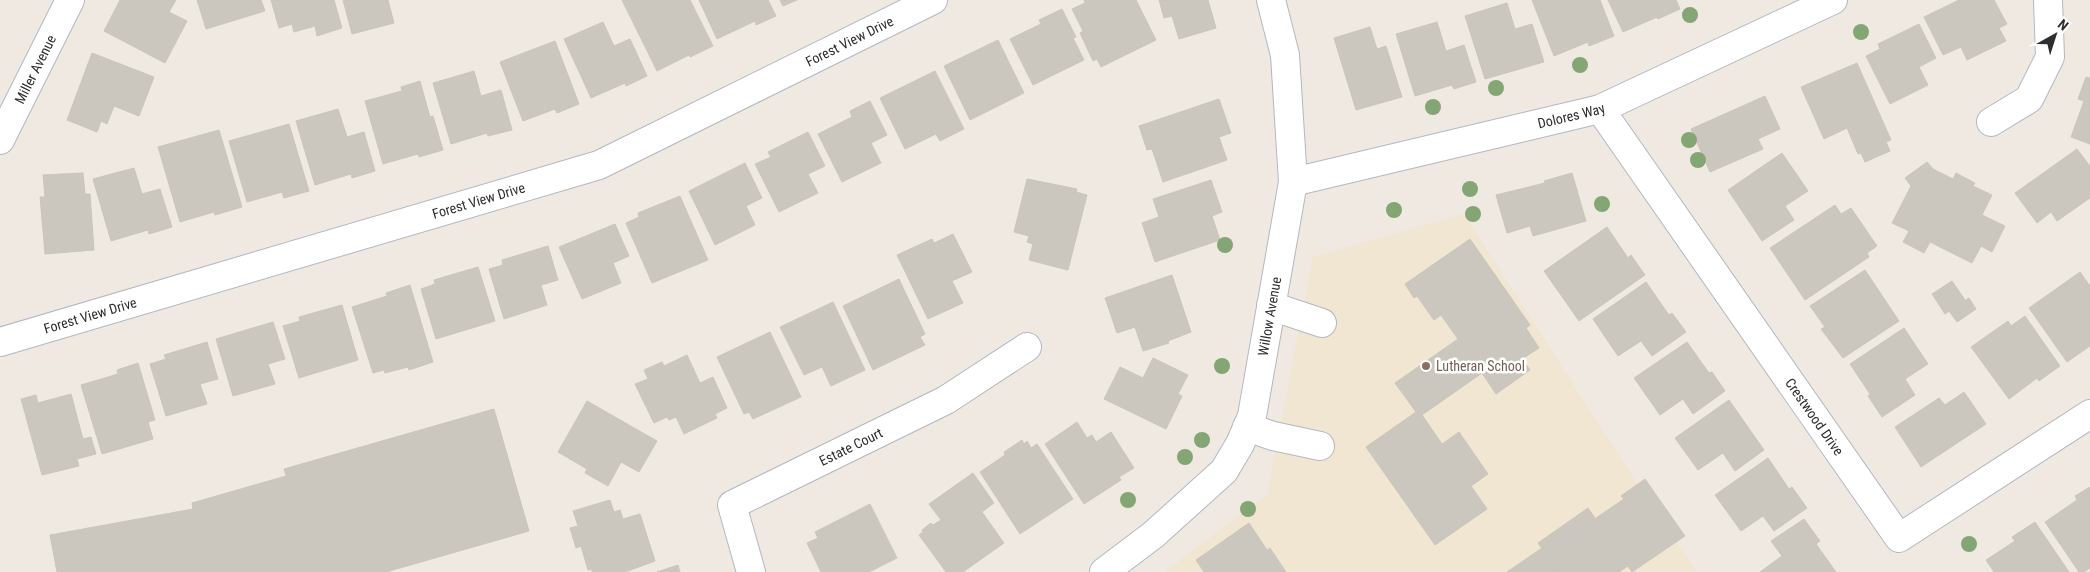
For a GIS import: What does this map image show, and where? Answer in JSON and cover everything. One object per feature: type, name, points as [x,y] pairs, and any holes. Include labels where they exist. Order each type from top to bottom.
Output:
[{"type":"street","name":"Miller Avenue","points":[[0,140],[70,0]]},
{"type":"street","name":"Forest View Drive","points":[[0,342],[599,165],[933,0]]},
{"type":"street","name":"Willow Avenue","points":[[1114,569],[1224,471],[1252,416],[1294,182],[1285,55],[1271,0]]},
{"type":"street","name":"Dolores Way","points":[[1294,182],[1600,109],[1833,0]]},
{"type":"street","points":[[1991,122],[2029,99],[2050,57],[2048,0]]},
{"type":"street","name":"Crestwood Drive","points":[[1600,109],[1899,538],[2090,414]]},
{"type":"street","points":[[1271,306],[1322,323]]},
{"type":"street","name":"Estate Court","points":[[751,572],[732,506],[946,400],[1026,347]]},
{"type":"street","points":[[1247,427],[1273,436],[1320,446]]},
{"type":"shaded area","name":"Lutheran School","points":[[1464,214],[1631,474],[1697,572],[1164,572],[1267,495],[1313,257]]},
{"type":"building","points":[[120,0],[176,0],[169,12],[187,21],[165,63],[104,31]]},
{"type":"building","points":[[197,0],[261,0],[265,11],[206,29]]},
{"type":"building","points":[[271,0],[334,0],[342,28],[317,36],[315,26],[294,32],[292,24],[279,28]]},
{"type":"building","points":[[343,0],[388,0],[394,23],[352,34]]},
{"type":"building","points":[[622,0],[690,0],[713,46],[690,57],[689,55],[657,71]]},
{"type":"building","points":[[699,0],[768,0],[776,16],[756,25],[755,21],[717,39]]},
{"type":"building","points":[[780,0],[797,0],[783,6]]},
{"type":"building","points":[[1084,0],[1136,0],[1156,40],[1101,67],[1097,59],[1093,61],[1080,33],[1083,31],[1072,9],[1085,3]]},
{"type":"building","points":[[1159,0],[1208,0],[1216,28],[1179,39],[1172,16],[1164,18]]},
{"type":"building","points":[[1532,0],[1600,0],[1614,36],[1589,46],[1588,42],[1554,56]]},
{"type":"building","points":[[1608,0],[1676,0],[1680,9],[1623,32]]},
{"type":"building","points":[[1959,0],[1994,0],[2007,24],[1999,28],[2006,41],[1967,60],[1961,47],[1943,55],[1924,17]]},
{"type":"building","points":[[1507,3],[1515,29],[1532,24],[1544,62],[1485,79],[1465,16]]},
{"type":"building","points":[[1062,9],[1076,37],[1073,38],[1084,60],[1033,85],[1010,39],[1041,24],[1039,20]]},
{"type":"building","points":[[603,22],[614,46],[630,39],[647,76],[626,86],[625,83],[591,98],[564,39]]},
{"type":"building","points":[[1437,22],[1446,51],[1464,45],[1476,82],[1454,89],[1452,85],[1415,96],[1396,34]]},
{"type":"building","points":[[1919,24],[1936,58],[1919,67],[1928,85],[1890,104],[1866,56],[1880,49],[1878,44]]},
{"type":"building","points":[[1370,27],[1377,49],[1386,46],[1402,97],[1356,110],[1334,38]]},
{"type":"building","points":[[998,40],[1024,93],[970,120],[944,66]]},
{"type":"building","points":[[555,41],[579,104],[557,113],[555,109],[523,121],[500,62]]},
{"type":"building","points":[[92,53],[154,77],[139,116],[114,106],[107,124],[101,121],[97,132],[67,120]]},
{"type":"building","points":[[1857,63],[1891,140],[1886,142],[1890,151],[1865,162],[1861,153],[1858,154],[1847,128],[1824,139],[1801,87]]},
{"type":"building","points":[[474,71],[481,96],[501,90],[512,130],[488,136],[487,133],[451,144],[433,83]]},
{"type":"building","points":[[935,71],[964,129],[940,141],[936,134],[905,149],[880,98]]},
{"type":"building","points":[[2086,77],[2090,78],[2090,144],[2071,137],[2084,101],[2078,99]]},
{"type":"building","points":[[420,81],[430,117],[433,116],[443,150],[419,157],[418,154],[383,164],[365,101],[402,91],[401,87]]},
{"type":"building","points":[[1765,96],[1780,129],[1758,139],[1763,149],[1710,172],[1691,129]]},
{"type":"building","points":[[1219,99],[1231,133],[1219,137],[1227,160],[1163,182],[1152,149],[1147,150],[1139,126]]},
{"type":"building","points":[[870,101],[887,135],[871,143],[881,163],[842,182],[818,134],[852,117],[850,111]]},
{"type":"building","points":[[338,109],[347,137],[364,132],[375,171],[352,178],[351,174],[315,185],[296,121]]},
{"type":"building","points":[[289,124],[309,191],[284,198],[282,192],[247,202],[229,141]]},
{"type":"building","points":[[219,130],[242,207],[215,215],[214,212],[180,222],[158,147]]},
{"type":"building","points":[[808,132],[825,166],[808,174],[818,193],[779,212],[755,164],[771,157],[768,152]]},
{"type":"building","points":[[2077,149],[2090,166],[2090,198],[2057,221],[2051,212],[2037,223],[2015,193]]},
{"type":"building","points":[[1782,153],[1808,191],[1785,206],[1794,220],[1762,241],[1728,190]]},
{"type":"building","points":[[1927,162],[1933,169],[1953,179],[1956,173],[1975,183],[1973,186],[1992,195],[1982,215],[2005,226],[1992,252],[1981,246],[1972,263],[1930,242],[1924,253],[1903,242],[1909,231],[1892,223],[1911,186],[1905,178]]},
{"type":"building","points":[[745,163],[762,198],[746,206],[755,225],[715,245],[689,191]]},
{"type":"building","points":[[134,168],[142,194],[160,189],[172,227],[149,234],[148,230],[111,241],[93,179]]},
{"type":"building","points":[[83,173],[85,194],[90,194],[94,250],[45,254],[40,197],[45,197],[43,175]]},
{"type":"building","points":[[1572,173],[1586,221],[1533,236],[1530,226],[1507,233],[1496,195],[1545,183],[1544,181]]},
{"type":"building","points":[[1027,179],[1077,189],[1076,192],[1087,195],[1068,270],[1029,260],[1033,244],[1027,242],[1029,236],[1014,232]]},
{"type":"building","points":[[1211,180],[1222,212],[1212,216],[1220,240],[1155,262],[1142,223],[1159,217],[1153,199]]},
{"type":"building","points":[[680,196],[708,260],[652,283],[626,223],[639,217],[638,213]]},
{"type":"building","points":[[1835,205],[1841,214],[1851,208],[1877,246],[1867,253],[1869,257],[1805,300],[1770,248]]},
{"type":"building","points":[[615,224],[629,256],[613,263],[621,283],[582,299],[559,247]]},
{"type":"building","points":[[1607,227],[1628,258],[1631,255],[1645,275],[1579,321],[1544,271]]},
{"type":"building","points":[[953,234],[972,272],[952,281],[963,303],[928,319],[897,255],[932,239],[934,243]]},
{"type":"building","points":[[1470,239],[1530,325],[1526,328],[1539,348],[1522,359],[1530,370],[1496,394],[1482,373],[1422,415],[1442,444],[1459,432],[1488,474],[1471,486],[1487,509],[1435,545],[1366,447],[1416,412],[1395,383],[1458,339],[1441,315],[1434,320],[1417,296],[1414,298],[1405,284]]},
{"type":"building","points":[[548,246],[558,280],[541,285],[547,305],[504,319],[489,269],[503,265],[502,260]]},
{"type":"building","points":[[478,267],[495,321],[436,339],[421,289],[435,284],[434,280]]},
{"type":"building","points":[[1865,270],[1899,321],[1843,358],[1821,329],[1825,327],[1810,306]]},
{"type":"building","points":[[2080,272],[2090,286],[2090,346],[2067,362],[2029,308]]},
{"type":"building","points":[[1172,275],[1191,332],[1168,341],[1169,343],[1143,351],[1135,327],[1117,333],[1105,298]]},
{"type":"building","points":[[899,279],[925,334],[920,337],[925,345],[873,370],[843,306]]},
{"type":"building","points":[[1952,281],[1965,300],[1945,314],[1932,294]]},
{"type":"building","points":[[1646,282],[1669,315],[1672,313],[1686,332],[1652,356],[1641,341],[1618,356],[1593,319]]},
{"type":"building","points":[[410,285],[433,362],[409,370],[408,367],[385,373],[384,370],[373,373],[352,307],[387,296],[386,293]]},
{"type":"building","points":[[1969,298],[1976,309],[1957,322],[1949,311]]},
{"type":"building","points":[[833,302],[865,370],[831,386],[822,367],[804,375],[780,327]]},
{"type":"building","points":[[342,305],[358,360],[299,378],[283,326],[300,321],[299,317]]},
{"type":"building","points":[[2025,316],[2060,366],[2039,381],[2037,378],[2009,399],[1971,347],[2008,321],[2011,326]]},
{"type":"building","points":[[273,322],[285,359],[268,364],[275,384],[233,396],[216,339]]},
{"type":"building","points":[[1904,328],[1928,364],[1905,379],[1915,395],[1882,417],[1868,396],[1870,394],[1850,364]]},
{"type":"building","points":[[770,332],[801,397],[753,419],[749,412],[744,414],[717,357]]},
{"type":"building","points":[[207,342],[218,379],[200,384],[207,404],[166,416],[150,364],[166,359],[164,355]]},
{"type":"building","points":[[1687,342],[1709,373],[1712,372],[1725,391],[1693,414],[1683,399],[1660,415],[1634,378]]},
{"type":"building","points":[[687,355],[700,383],[713,377],[727,408],[715,414],[717,418],[684,434],[676,417],[669,420],[667,417],[654,423],[635,384],[648,379],[644,370],[662,362],[664,366]]},
{"type":"building","points":[[1153,358],[1188,375],[1178,394],[1182,396],[1166,429],[1104,399],[1120,367],[1143,378]]},
{"type":"building","points":[[138,363],[155,420],[148,422],[153,439],[102,454],[81,385],[118,374],[117,370]]},
{"type":"building","points":[[1964,392],[1986,424],[1921,467],[1895,427],[1939,398],[1945,405]]},
{"type":"building","points":[[71,394],[83,439],[91,437],[96,454],[77,459],[79,466],[42,475],[21,399],[36,395],[38,403]]},
{"type":"building","points":[[1729,400],[1764,450],[1735,471],[1723,453],[1698,470],[1675,438]]},
{"type":"building","points":[[587,401],[657,441],[639,472],[621,462],[608,486],[585,473],[587,469],[558,452]]},
{"type":"building","points":[[494,409],[529,531],[386,572],[57,572],[50,535],[193,509],[192,503],[286,476],[284,469]]},
{"type":"building","points":[[1077,422],[1087,438],[1092,435],[1096,442],[1111,432],[1134,468],[1119,477],[1121,480],[1084,504],[1045,444]]},
{"type":"building","points":[[1022,440],[1024,444],[1027,441],[1031,448],[1037,444],[1073,499],[1020,534],[980,472],[1005,455],[1004,452]]},
{"type":"building","points":[[1768,458],[1789,489],[1792,487],[1807,508],[1774,531],[1763,516],[1741,531],[1715,495]]},
{"type":"building","points":[[973,473],[994,503],[982,512],[1004,543],[963,572],[946,572],[919,535],[931,523],[933,525],[941,520],[929,504]]},
{"type":"building","points":[[1645,479],[1685,536],[1632,572],[1596,518],[1624,499],[1621,496]]},
{"type":"building","points":[[2090,487],[2090,568],[2084,572],[2079,572],[2045,522],[2077,500],[2075,496]]},
{"type":"building","points":[[610,500],[614,512],[620,510],[623,519],[640,514],[655,561],[625,572],[592,572],[592,569],[588,570],[581,546],[576,548],[570,528],[578,526],[573,511]]},
{"type":"building","points":[[870,504],[897,558],[869,572],[821,572],[807,543],[818,538],[815,532]]},
{"type":"building","points":[[1588,508],[1628,566],[1619,572],[1559,572],[1538,543]]},
{"type":"building","points":[[1804,519],[1820,541],[1816,544],[1836,572],[1760,572],[1782,556],[1771,541]]},
{"type":"building","points":[[2035,522],[2069,572],[1994,572],[1986,560],[2015,541],[2012,537]]},
{"type":"building","points":[[1249,523],[1267,550],[1270,548],[1286,572],[1204,572],[1196,560]]},
{"type":"building","points":[[1542,548],[1559,572],[1507,572]]},
{"type":"building","points":[[678,565],[680,572],[657,572]]},
{"type":"place","name":"Lutheran School","points":[[1426,366]]}]
